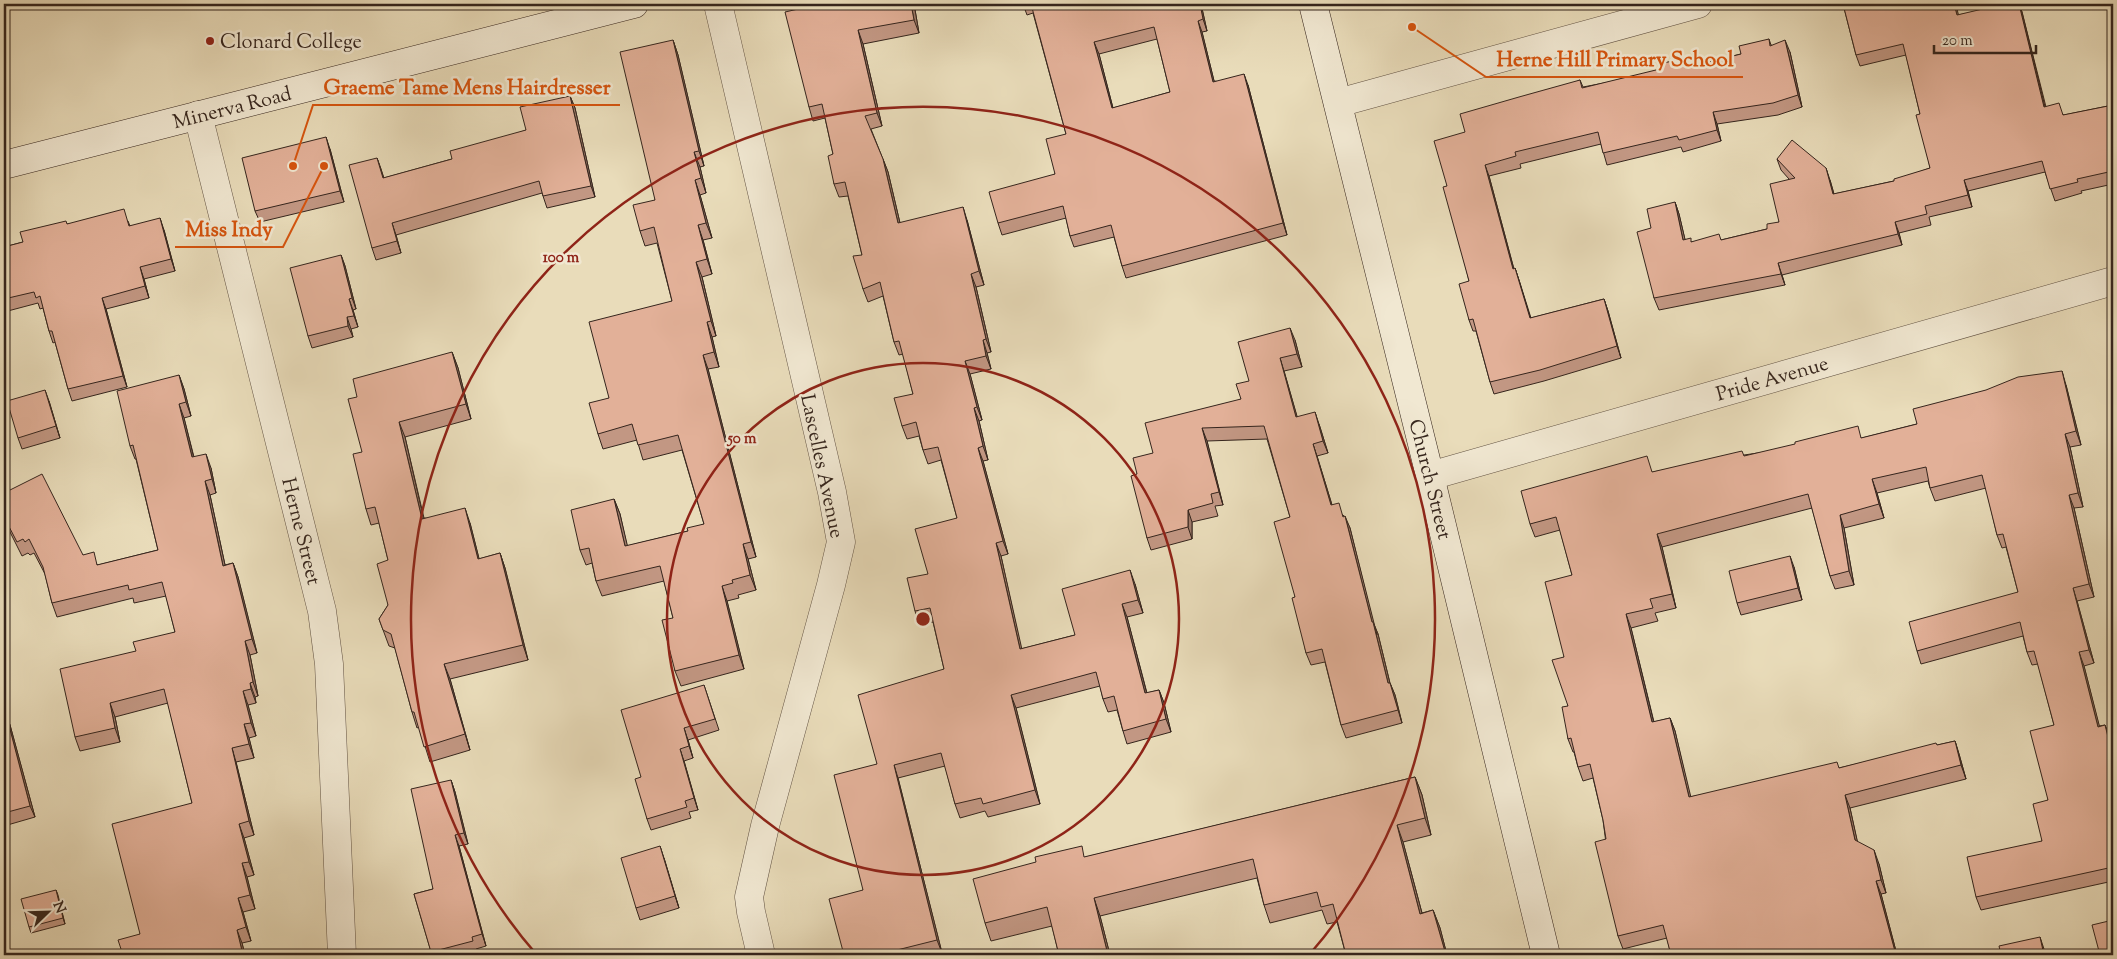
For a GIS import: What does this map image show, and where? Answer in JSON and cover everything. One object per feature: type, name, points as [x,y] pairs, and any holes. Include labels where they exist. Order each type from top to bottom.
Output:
[{"type":"street","name":"Minerva Road","points":[[4,165],[634,4]]},
{"type":"street","name":"Lascelles Avenue","points":[[718,4],[832,492],[841,542],[765,826],[749,897],[762,955]]},
{"type":"street","name":"Church Street","points":[[1313,4],[1546,955]]},
{"type":"street","points":[[1338,103],[1698,4]]},
{"type":"street","name":"Herne Street","points":[[198,115],[322,611],[329,664],[342,955]]},
{"type":"street","name":"Pride Avenue","points":[[1430,476],[2113,281]]},
{"type":"building","points":[[820,4],[911,4],[914,20],[858,30],[877,113],[865,116],[883,159],[898,223],[963,207],[979,271],[971,274],[986,339],[983,340],[986,356],[965,361],[977,407],[974,408],[983,446],[978,448],[1003,541],[996,543],[1020,649],[1075,635],[1062,589],[1130,570],[1138,600],[1122,604],[1145,693],[1159,690],[1166,719],[1123,731],[1114,696],[1103,699],[1096,672],[1011,695],[1035,790],[983,804],[981,798],[955,804],[941,753],[894,765],[937,940],[897,950],[898,955],[844,955],[829,899],[863,890],[834,775],[877,764],[858,695],[944,669],[930,608],[915,611],[907,578],[928,574],[915,529],[957,518],[938,447],[923,450],[916,422],[902,426],[894,398],[913,394],[899,341],[894,342],[880,282],[863,289],[853,256],[862,255],[845,182],[834,184],[828,156],[833,154],[822,104],[809,107],[785,12]]},
{"type":"building","points":[[1031,4],[1200,4],[1203,19],[1198,21],[1213,82],[1244,74],[1283,223],[1122,266],[1111,225],[1070,236],[1063,206],[998,223],[989,192],[1055,174],[1046,139],[1066,134]],"holes":[[[1154,27],[1170,92],[1112,108],[1094,42]]]},
{"type":"building","points":[[1843,4],[1954,4],[1957,15],[2004,4],[2019,4],[2044,107],[2059,103],[2063,115],[2113,105],[2113,171],[2077,179],[2078,182],[2050,189],[2042,161],[1964,180],[1968,195],[1925,206],[1927,214],[1895,222],[1898,234],[1778,263],[1781,274],[1654,298],[1637,232],[1651,228],[1647,209],[1675,202],[1683,240],[1691,238],[1691,242],[1719,234],[1721,240],[1767,229],[1767,224],[1779,222],[1770,184],[1795,178],[1777,159],[1792,140],[1826,168],[1833,194],[1894,181],[1894,179],[1930,168],[1916,115],[1920,114],[1903,44],[1856,55]]},
{"type":"building","points":[[1769,39],[1770,46],[1785,40],[1798,95],[1773,103],[1713,112],[1717,130],[1679,140],[1677,136],[1603,153],[1598,132],[1515,152],[1516,156],[1485,165],[1513,269],[1515,268],[1530,318],[1604,299],[1617,346],[1540,370],[1490,382],[1473,319],[1469,320],[1459,284],[1469,281],[1443,187],[1447,186],[1434,141],[1465,132],[1460,114],[1580,80],[1582,88],[1660,69],[1659,64],[1686,58],[1688,67],[1741,54],[1739,46]]},
{"type":"building","points":[[673,40],[699,151],[694,152],[701,178],[695,180],[706,223],[698,225],[707,259],[696,262],[711,321],[707,322],[714,352],[703,355],[751,542],[743,544],[750,575],[732,580],[733,583],[722,586],[739,655],[675,671],[662,620],[673,618],[660,566],[596,581],[589,548],[580,550],[571,510],[614,499],[625,546],[688,531],[687,528],[704,524],[678,435],[638,445],[632,424],[598,434],[589,403],[609,398],[589,322],[672,301],[654,227],[640,231],[633,205],[655,200],[620,52]]},
{"type":"building","points":[[570,96],[591,186],[543,196],[539,181],[392,223],[397,241],[372,248],[349,165],[377,158],[383,178],[452,159],[450,151],[526,130],[520,107]]},
{"type":"building","points":[[326,137],[340,191],[255,211],[242,158]]},
{"type":"building","points":[[124,209],[129,226],[160,218],[171,259],[140,267],[145,286],[102,298],[123,376],[68,389],[40,296],[36,298],[34,292],[4,299],[4,247],[23,242],[20,232],[66,221],[67,224]]},
{"type":"building","points":[[341,255],[352,298],[349,299],[354,316],[347,317],[348,326],[308,336],[290,268]]},
{"type":"building","points":[[1290,328],[1297,354],[1280,358],[1296,417],[1315,412],[1323,441],[1313,444],[1331,505],[1339,503],[1343,517],[1345,516],[1388,683],[1390,683],[1398,710],[1341,725],[1322,649],[1306,653],[1292,598],[1295,597],[1274,522],[1290,517],[1264,426],[1202,428],[1219,492],[1211,494],[1213,503],[1188,510],[1188,527],[1147,538],[1131,476],[1137,474],[1133,458],[1153,453],[1145,423],[1241,399],[1236,384],[1249,381],[1238,342]]},
{"type":"building","points":[[452,352],[466,404],[399,422],[422,519],[465,508],[478,559],[500,553],[523,645],[444,664],[465,734],[424,747],[414,712],[412,712],[391,634],[383,630],[379,619],[388,605],[377,564],[388,560],[375,507],[366,509],[353,454],[362,452],[348,399],[357,397],[353,379]]},
{"type":"building","points":[[2062,371],[2076,431],[2065,434],[2078,493],[2069,495],[2089,584],[2073,588],[2089,650],[2079,652],[2098,727],[2105,725],[2113,757],[2111,758],[2113,765],[2113,867],[1976,897],[1967,857],[2042,841],[2033,804],[2048,800],[2030,731],[2054,725],[2034,651],[2027,652],[2020,622],[1917,651],[1909,622],[2018,592],[2003,534],[1997,535],[1982,475],[1930,488],[1926,467],[1872,479],[1879,504],[1840,515],[1849,571],[1830,576],[1808,494],[1657,534],[1672,594],[1650,599],[1653,608],[1626,614],[1652,722],[1670,718],[1689,797],[1837,762],[1839,768],[1936,743],[1937,745],[1955,741],[1961,765],[1845,795],[1855,840],[1874,850],[1881,880],[1876,881],[1896,955],[1671,955],[1663,925],[1618,936],[1595,842],[1606,839],[1590,764],[1578,767],[1571,738],[1568,739],[1562,707],[1568,706],[1552,660],[1564,657],[1545,582],[1572,575],[1556,517],[1530,524],[1521,491],[1647,456],[1652,472],[1742,451],[1744,456],[1858,426],[1861,438],[1917,424],[1913,409],[1986,390],[2018,377]]},
{"type":"building","points":[[179,375],[186,402],[179,404],[192,457],[206,454],[212,479],[205,481],[223,566],[233,563],[252,639],[245,641],[253,682],[250,683],[251,689],[243,691],[251,723],[244,724],[249,744],[232,748],[249,821],[239,824],[249,862],[242,863],[250,895],[238,898],[246,927],[237,930],[243,955],[123,955],[118,940],[140,934],[112,824],[192,803],[164,689],[110,703],[115,728],[75,737],[60,669],[136,651],[133,642],[175,632],[162,582],[129,590],[128,585],[52,603],[43,567],[29,539],[25,542],[23,539],[17,542],[4,517],[4,493],[42,474],[83,555],[94,552],[97,565],[158,550],[133,445],[130,446],[117,391]]},
{"type":"building","points":[[45,390],[56,426],[18,438],[7,401]]},
{"type":"building","points":[[1790,556],[1798,588],[1737,603],[1729,571]]},
{"type":"building","points":[[704,685],[715,719],[684,728],[689,746],[680,749],[694,798],[685,801],[687,807],[647,819],[635,779],[641,777],[621,710]]},
{"type":"building","points":[[4,714],[6,714],[30,806],[4,813]]},
{"type":"building","points":[[1415,777],[1425,818],[1397,825],[1420,914],[1433,910],[1446,955],[1346,955],[1333,904],[1321,907],[1317,892],[1264,905],[1253,859],[1094,898],[1108,955],[1059,955],[1047,907],[985,923],[973,879],[1036,862],[1035,857],[1082,846],[1084,857]]},
{"type":"building","points":[[451,780],[464,833],[455,835],[482,934],[472,937],[473,941],[431,952],[414,894],[433,889],[411,789]]},
{"type":"building","points":[[660,846],[675,896],[636,908],[621,858]]},
{"type":"building","points":[[56,890],[63,918],[29,927],[21,899]]},
{"type":"building","points":[[2113,920],[2113,955],[2100,955],[2092,925]]},
{"type":"building","points":[[2040,937],[2044,955],[2001,955],[1999,946]]},
{"type":"place","name":"Herne Hill Primary School","points":[[1412,27]]},
{"type":"place","name":"Clonard College","points":[[210,41]]},
{"type":"place","name":"Graeme Tame Mens Hairdresser","points":[[293,166]]},
{"type":"place","name":"Miss Indy","points":[[324,166]]}]
